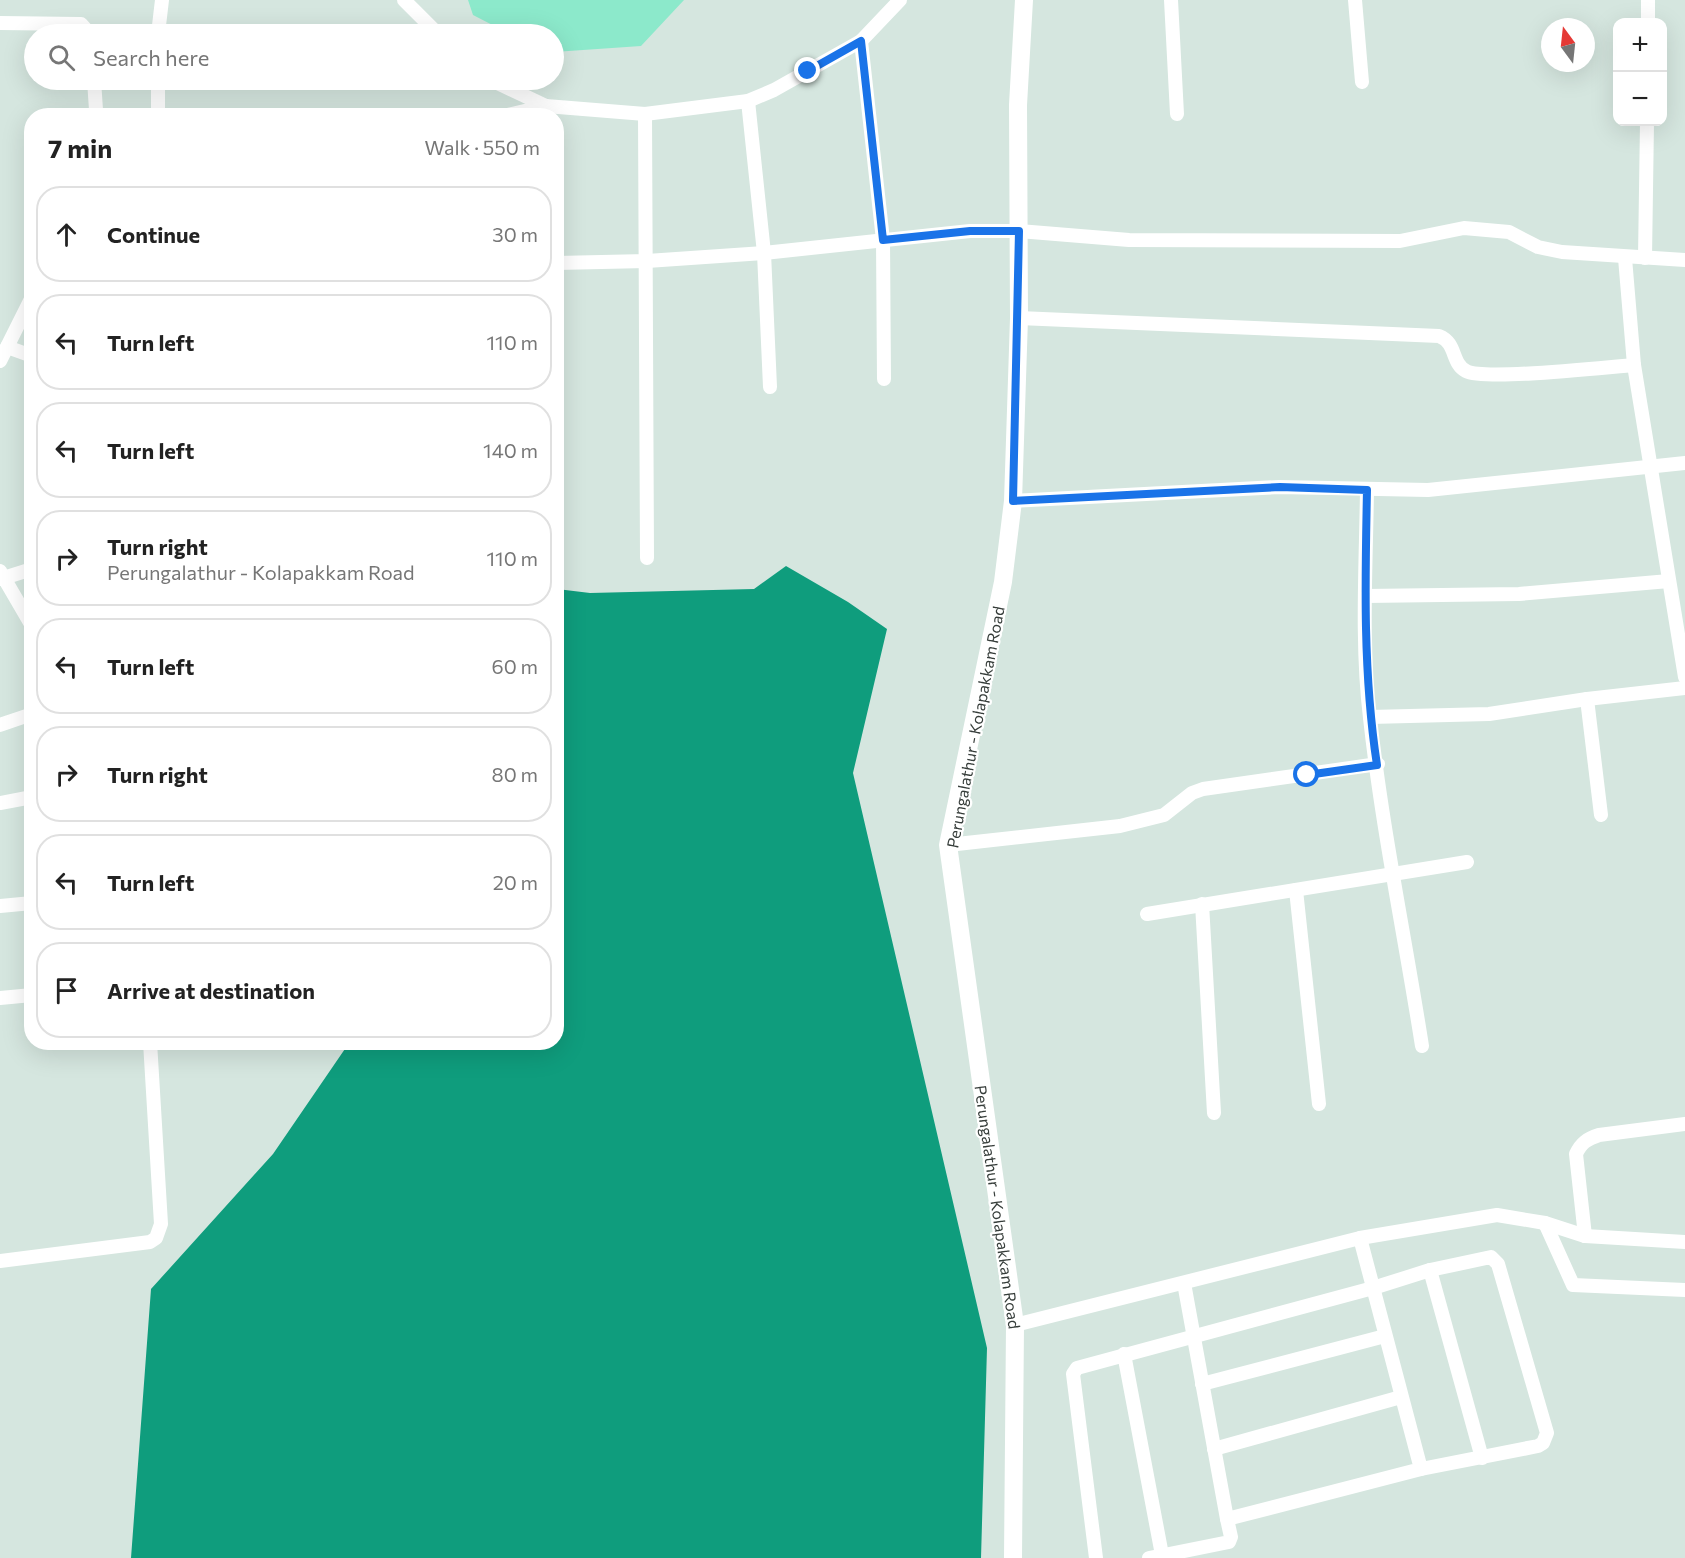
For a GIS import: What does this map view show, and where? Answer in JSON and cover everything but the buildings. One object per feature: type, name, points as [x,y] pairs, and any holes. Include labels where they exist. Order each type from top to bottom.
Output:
[{"type":"main road","name":"Perungalathur - Kolapakkam Road","points":[[1013,1558],[1015,1325],[948,845],[1003,582],[1013,501],[1019,318],[1018,105],[1024,0]]},
{"type":"street","points":[[159,24],[162,0]]},
{"type":"street","points":[[404,0],[428,24]]},
{"type":"street","points":[[537,108],[546,106],[645,114],[748,101],[774,90],[861,41],[900,0]]},
{"type":"street","points":[[1170,0],[1177,114]]},
{"type":"street","points":[[1355,0],[1362,82]]},
{"type":"street","points":[[1648,0],[1648,18]]},
{"type":"street","points":[[0,23],[81,24]]},
{"type":"street","points":[[861,41],[883,240],[884,379]]},
{"type":"street","points":[[95,90],[96,108]]},
{"type":"street","points":[[158,90],[158,108]]},
{"type":"street","points":[[512,90],[546,106]]},
{"type":"street","points":[[748,101],[764,253],[770,387]]},
{"type":"street","points":[[645,114],[647,558]]},
{"type":"street","points":[[1645,258],[1647,126]]},
{"type":"street","points":[[564,263],[647,261],[764,253],[970,231],[1019,231],[1129,240],[1400,241],[1464,228],[1509,232],[1539,247],[1625,258],[1685,260]]},
{"type":"street","points":[[1625,258],[1634,365],[1685,677]]},
{"type":"street","points":[[0,361],[24,313]]},
{"type":"street","points":[[1019,318],[1439,336],[1452,344],[1461,366],[1467,372],[1480,374],[1541,373],[1634,365]]},
{"type":"street","points":[[7,347],[24,353]]},
{"type":"street","points":[[1013,501],[1280,487],[1428,490],[1685,463]]},
{"type":"street","points":[[1367,490],[1365,596],[1370,717],[1392,876],[1422,1046]]},
{"type":"street","points":[[24,570],[1,576],[24,613]]},
{"type":"street","points":[[1365,596],[1519,594],[1669,581]]},
{"type":"street","points":[[1370,717],[1489,714],[1587,699],[1685,688]]},
{"type":"street","points":[[1587,699],[1601,815]]},
{"type":"street","points":[[0,725],[24,717]]},
{"type":"street","points":[[948,845],[1120,826],[1164,815],[1192,793],[1203,789],[1377,765]]},
{"type":"street","points":[[0,803],[24,798]]},
{"type":"street","points":[[1147,914],[1467,862]]},
{"type":"street","points":[[1296,890],[1319,1104]]},
{"type":"street","points":[[0,906],[24,904]]},
{"type":"street","points":[[1202,904],[1214,1113]]},
{"type":"street","points":[[0,998],[24,996]]},
{"type":"street","points":[[0,1261],[150,1242],[161,1231],[151,1050]]},
{"type":"street","points":[[1585,1236],[1575,1154],[1579,1146],[1587,1138],[1599,1135],[1685,1124]]},
{"type":"street","points":[[1015,1325],[1360,1238],[1497,1215],[1545,1223],[1585,1236],[1685,1242]]},
{"type":"street","points":[[1545,1223],[1573,1285],[1685,1290]]},
{"type":"street","points":[[1360,1238],[1421,1469]]},
{"type":"street","points":[[1096,1558],[1073,1374],[1077,1368],[1372,1288],[1430,1270],[1486,1257],[1495,1259],[1547,1433],[1543,1443],[1482,1458],[1421,1469],[1227,1519]]},
{"type":"street","points":[[1430,1270],[1482,1458]]},
{"type":"street","points":[[1124,1354],[1156,1557],[1229,1542],[1231,1537],[1184,1283]]},
{"type":"street","points":[[1202,1384],[1385,1336]]},
{"type":"street","points":[[1214,1449],[1401,1397]]},
{"type":"shaded area","points":[[468,0],[684,0],[641,46],[564,51],[564,24],[491,24],[473,15]]},
{"type":"shaded area","points":[[786,566],[848,602],[887,629],[853,773],[987,1348],[981,1558],[131,1558],[151,1289],[273,1154],[344,1050],[564,1050],[564,590],[590,593],[754,589]]},
{"type":"route","points":[[808,71],[861,41],[883,240],[970,231],[1019,231],[1019,318],[1013,501],[1280,487],[1367,490],[1365,596],[1370,717],[1377,765],[1307,775]]}]
